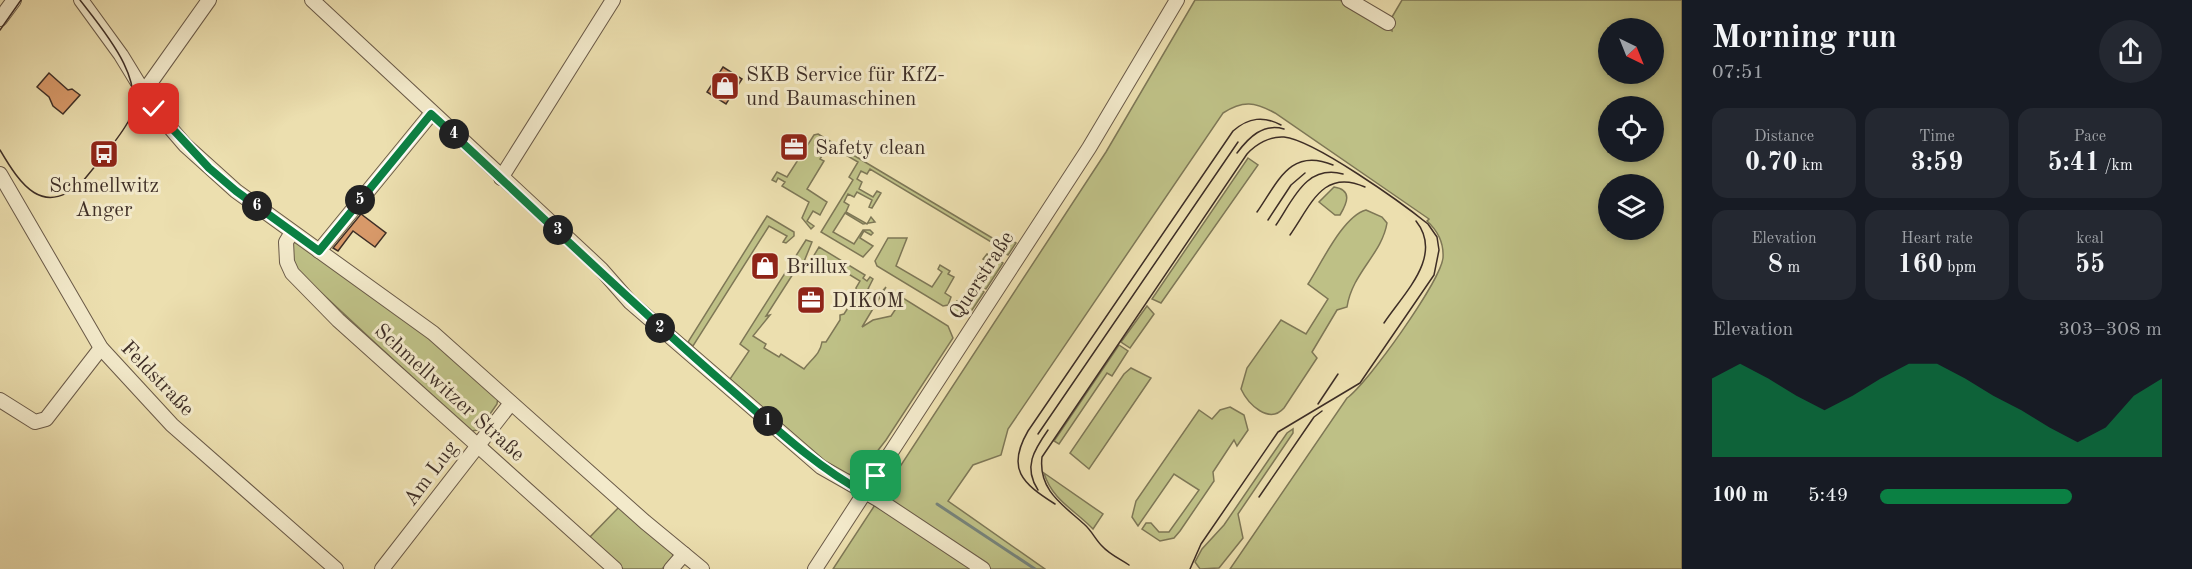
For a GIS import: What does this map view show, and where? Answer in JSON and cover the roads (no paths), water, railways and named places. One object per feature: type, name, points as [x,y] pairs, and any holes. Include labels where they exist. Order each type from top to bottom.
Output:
[{"type":"street","points":[[0,19],[14,0]]},
{"type":"street","name":"Schmellwitzer Straße","points":[[81,0],[121,56],[143,93],[185,145],[209,168],[292,232],[432,333],[702,569]]},
{"type":"street","points":[[143,93],[209,0]]},
{"type":"street","points":[[312,0],[431,114],[601,269],[630,302],[821,467],[983,569]]},
{"type":"street","points":[[501,178],[613,0]]},
{"type":"street","name":"Querstraße","points":[[814,569],[1089,147],[1177,0]]},
{"type":"street","points":[[1349,0],[1388,23]]},
{"type":"street","points":[[319,251],[431,114]]},
{"type":"street","name":"Feldstraße","points":[[0,174],[101,348],[172,425],[336,569]]},
{"type":"street","name":"Schmellwitzer Straße","points":[[292,232],[286,242],[287,262],[292,273],[338,320],[615,569]]},
{"type":"street","points":[[0,400],[35,422],[41,422],[46,419],[101,348]]},
{"type":"street","name":"Am Lug","points":[[381,569],[461,470],[478,444],[511,403]]},
{"type":"street","points":[[671,569],[684,554]]},
{"type":"waterway","points":[[937,504],[1035,569]]},
{"type":"tram line","points":[[0,30],[21,0]]},
{"type":"tram line","points":[[0,150],[25,185],[44,197],[56,197],[69,192],[83,181],[128,122],[133,107],[133,90],[128,74],[111,42],[80,0]]},
{"type":"tram line","points":[[1055,504],[1026,482],[1021,474],[1018,455],[1028,431],[1233,131],[1257,119],[1269,120],[1281,125]]},
{"type":"tram line","points":[[1237,153],[1257,133],[1269,128],[1284,129]]},
{"type":"tram line","points":[[1129,565],[1105,549],[1087,527],[1054,496],[1044,479],[1042,457],[1247,154],[1264,141],[1284,137],[1298,141],[1336,160],[1428,224],[1437,237],[1439,250],[1434,275],[1360,383],[1278,432],[1201,544],[1190,569]]},
{"type":"tram line","points":[[1038,434],[1238,142]]},
{"type":"tram line","points":[[1257,212],[1279,179],[1296,164],[1318,161],[1333,165]]},
{"type":"tram line","points":[[1276,225],[1295,195],[1310,179],[1330,172],[1343,174]]},
{"type":"tram line","points":[[1268,220],[1291,185],[1305,173]]},
{"type":"tram line","points":[[1290,235],[1312,202],[1328,186],[1339,182],[1351,182],[1365,187]]},
{"type":"tram line","points":[[1384,323],[1410,287],[1423,261],[1426,247],[1423,234],[1416,221]]},
{"type":"tram line","points":[[1318,404],[1338,374]]},
{"type":"tram line","points":[[1259,497],[1314,417],[1322,411]]},
{"type":"tram line","points":[[1038,490],[1031,474],[1032,459],[1048,430]]},
{"type":"place","name":"SKB Service für KfZ- und Baumaschinen","points":[[725,86]]},
{"type":"place","name":"Safety clean","points":[[794,147]]},
{"type":"place","name":"Schmellwitz Anger","points":[[104,154]]},
{"type":"place","name":"Brillux","points":[[765,266]]},
{"type":"place","name":"DIKOM","points":[[811,300]]}]
